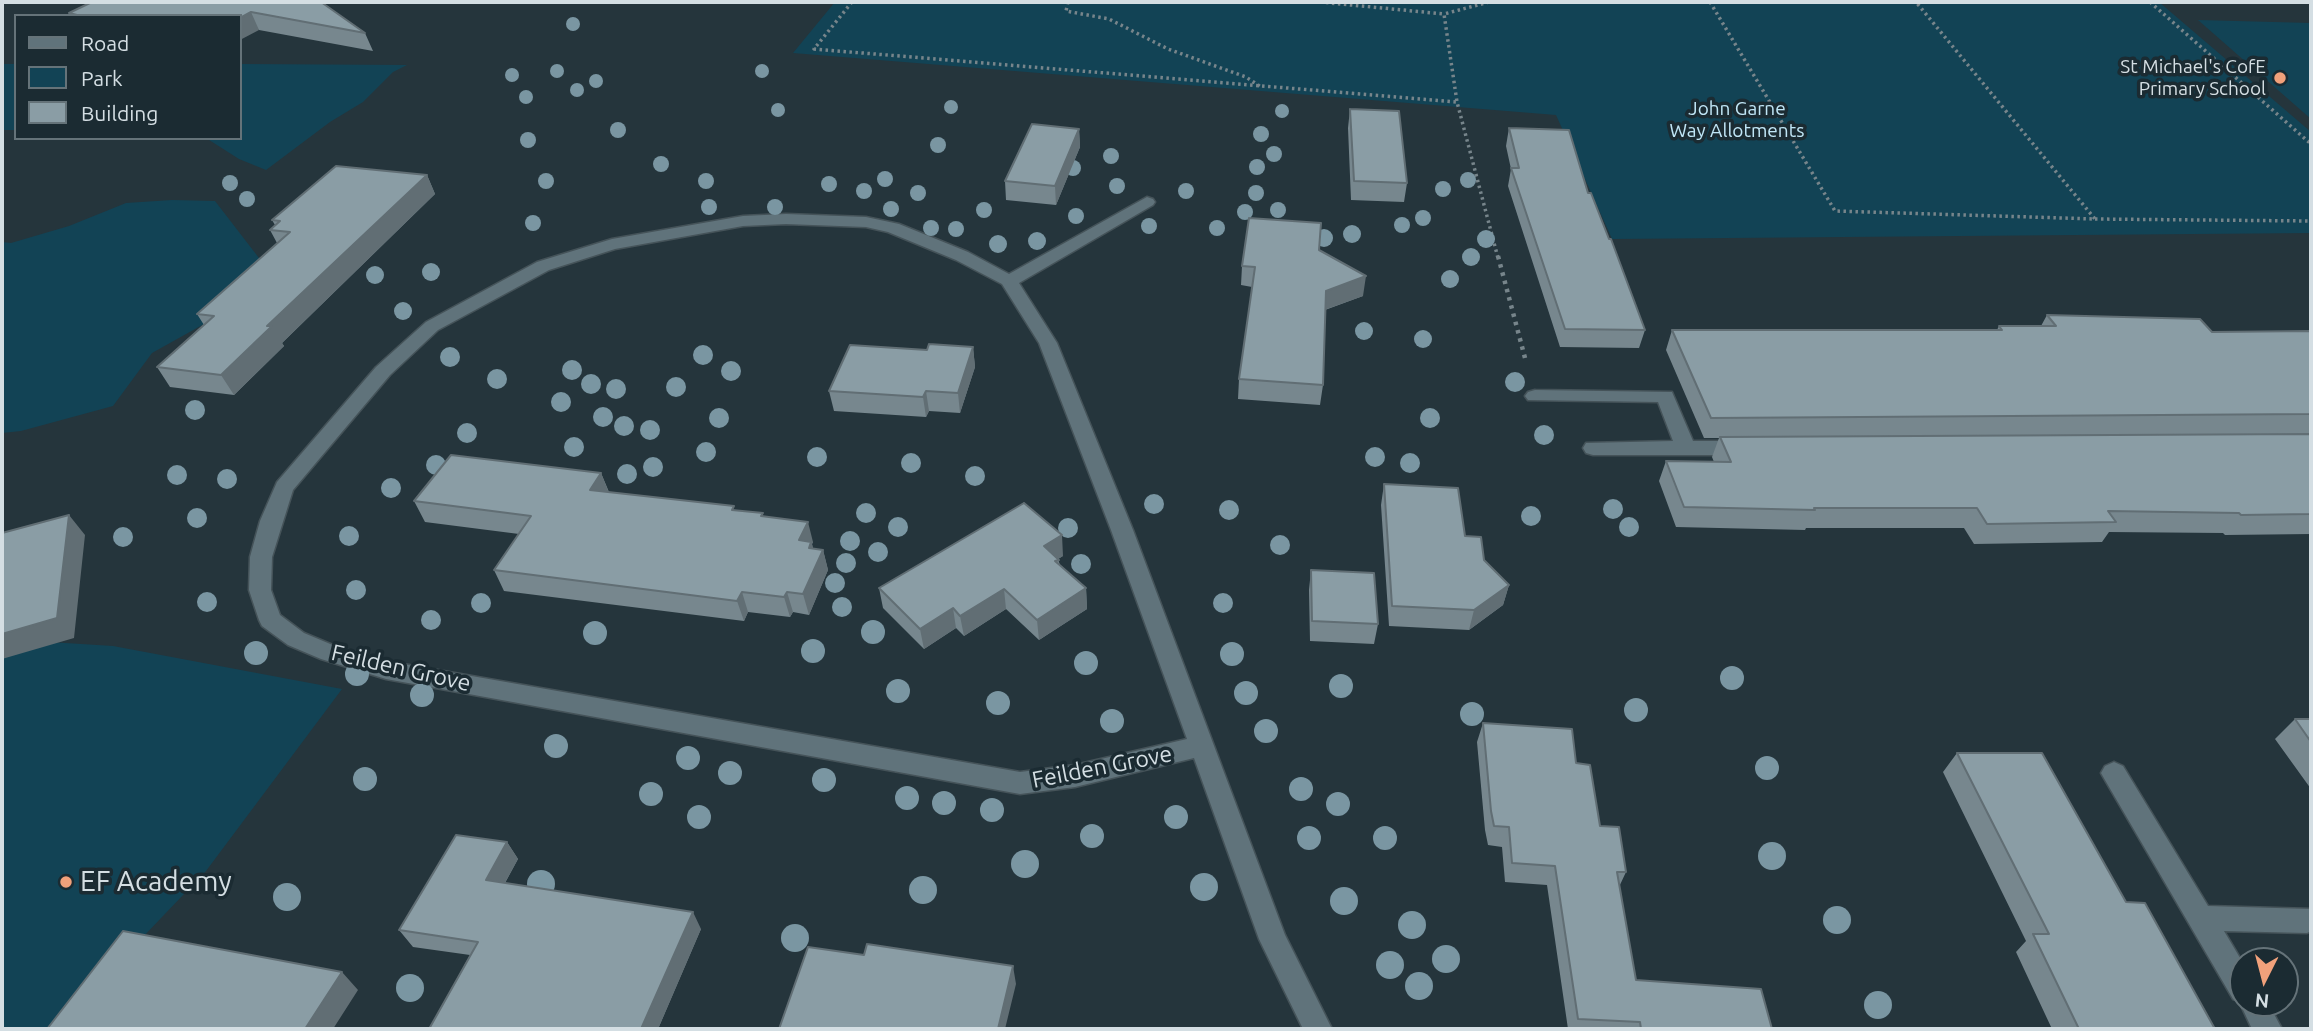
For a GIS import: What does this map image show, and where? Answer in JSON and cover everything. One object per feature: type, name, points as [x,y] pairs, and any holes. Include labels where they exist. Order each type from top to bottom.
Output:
[{"type":"street","points":[[1009,281],[1147,202]]},
{"type":"street","name":"Feilden Grove","points":[[1200,746],[1075,776],[1020,783],[1006,782],[386,670],[329,653],[296,639],[270,620],[260,590],[261,557],[271,521],[285,487],[405,348],[441,321],[543,266],[612,244],[681,231],[743,222],[837,219],[893,228],[962,256],[1009,281],[1048,343],[1122,530],[1273,939],[1318,1029]]},
{"type":"street","points":[[1535,396],[1665,396],[1686,448]]},
{"type":"street","points":[[1592,448],[1768,447]]},
{"type":"street","points":[[2114,773],[2229,965]]},
{"type":"street","points":[[2201,918],[2307,920]]},
{"type":"path","points":[[852,2],[814,49],[1457,102]]},
{"type":"path","points":[[1068,2],[1066,11],[1109,19],[1168,49],[1246,77],[1262,88]]},
{"type":"path","points":[[1320,2],[1444,15],[1489,2]]},
{"type":"path","points":[[1710,2],[1835,211],[2095,219],[2311,221]]},
{"type":"path","points":[[1916,2],[2095,219]]},
{"type":"path","points":[[2150,2],[2311,144]]},
{"type":"path","points":[[1444,15],[1457,102],[1525,358],[1538,358]]},
{"type":"green space","name":"John Garne Way Allotments","points":[[835,2],[2159,2],[2311,132],[2311,233],[1612,239],[1556,115],[793,53]]},
{"type":"green space","name":"St Michael's CofE Primary School","points":[[2198,20],[2311,23],[2311,119]]},
{"type":"green space","points":[[2,64],[14,64],[14,130],[2,130]]},
{"type":"green space","points":[[242,64],[407,65],[393,72],[363,102],[330,122],[266,170],[239,159],[209,140],[242,140]]},
{"type":"green space","points":[[215,201],[259,258],[264,280],[213,319],[152,353],[113,406],[21,431],[2,433],[2,242],[11,243],[69,226],[126,203]]},
{"type":"green space","points":[[2,639],[113,646],[342,689],[206,871],[98,984],[61,1029],[2,1029]]},
{"type":"building","points":[[92,2],[321,2],[365,33],[251,12],[242,17],[242,14],[69,13]]},
{"type":"building","points":[[1350,109],[1399,111],[1407,183],[1354,181]]},
{"type":"building","points":[[1032,124],[1079,129],[1055,186],[1005,181]]},
{"type":"building","points":[[1509,128],[1569,130],[1588,193],[1591,193],[1611,239],[1645,330],[1565,329],[1511,168],[1519,168]]},
{"type":"building","points":[[336,166],[427,175],[267,326],[272,326],[221,375],[157,367],[214,316],[197,314],[290,232],[270,230],[280,221],[272,220]]},
{"type":"building","points":[[1249,218],[1321,223],[1319,250],[1366,276],[1326,291],[1323,385],[1239,379],[1255,267],[1242,266]]},
{"type":"building","points":[[2047,315],[2200,319],[2212,332],[2311,331],[2311,414],[1711,418],[1672,330],[2002,330],[1999,326],[2056,326]]},
{"type":"building","points":[[929,344],[973,347],[958,393],[926,391],[923,397],[829,391],[850,345],[927,350]]},
{"type":"building","points":[[2311,434],[2311,514],[2108,511],[2116,522],[1987,524],[1977,508],[1814,508],[1815,510],[1684,507],[1666,461],[1731,462],[1720,437]]},
{"type":"building","points":[[451,455],[601,473],[590,490],[734,506],[732,510],[808,522],[799,540],[811,542],[809,548],[823,550],[803,594],[787,592],[784,597],[742,592],[737,601],[494,570],[531,516],[414,501]]},
{"type":"building","points":[[1384,484],[1458,488],[1465,536],[1481,537],[1484,560],[1509,585],[1474,610],[1392,606]]},
{"type":"building","points":[[1024,503],[1062,535],[1044,546],[1059,560],[1055,561],[1086,588],[1037,620],[1004,589],[960,616],[953,608],[920,629],[879,588]]},
{"type":"building","points":[[69,515],[57,618],[2,634],[2,533]]},
{"type":"building","points":[[1311,570],[1374,573],[1378,624],[1312,621]]},
{"type":"building","points":[[2295,719],[2311,719],[2311,742]]},
{"type":"building","points":[[1483,723],[1572,729],[1576,763],[1590,765],[1600,826],[1619,827],[1626,872],[1617,872],[1636,980],[1761,989],[1772,1029],[1641,1029],[1640,1022],[1578,1019],[1555,866],[1512,863],[1509,827],[1494,826]]},
{"type":"building","points":[[1957,753],[2042,753],[2126,902],[2145,903],[2215,1029],[2079,1029],[2033,934],[2049,934]]},
{"type":"building","points":[[456,835],[507,842],[486,880],[693,912],[641,1029],[429,1029],[478,942],[399,930]]},
{"type":"building","points":[[123,931],[342,972],[305,1029],[47,1029]]},
{"type":"building","points":[[867,944],[1013,966],[998,1029],[779,1029],[808,947],[864,955]]},
{"type":"place","name":"St Michael's CofE Primary School","points":[[2280,78]]},
{"type":"place","name":"EF Academy","points":[[66,882]]}]
